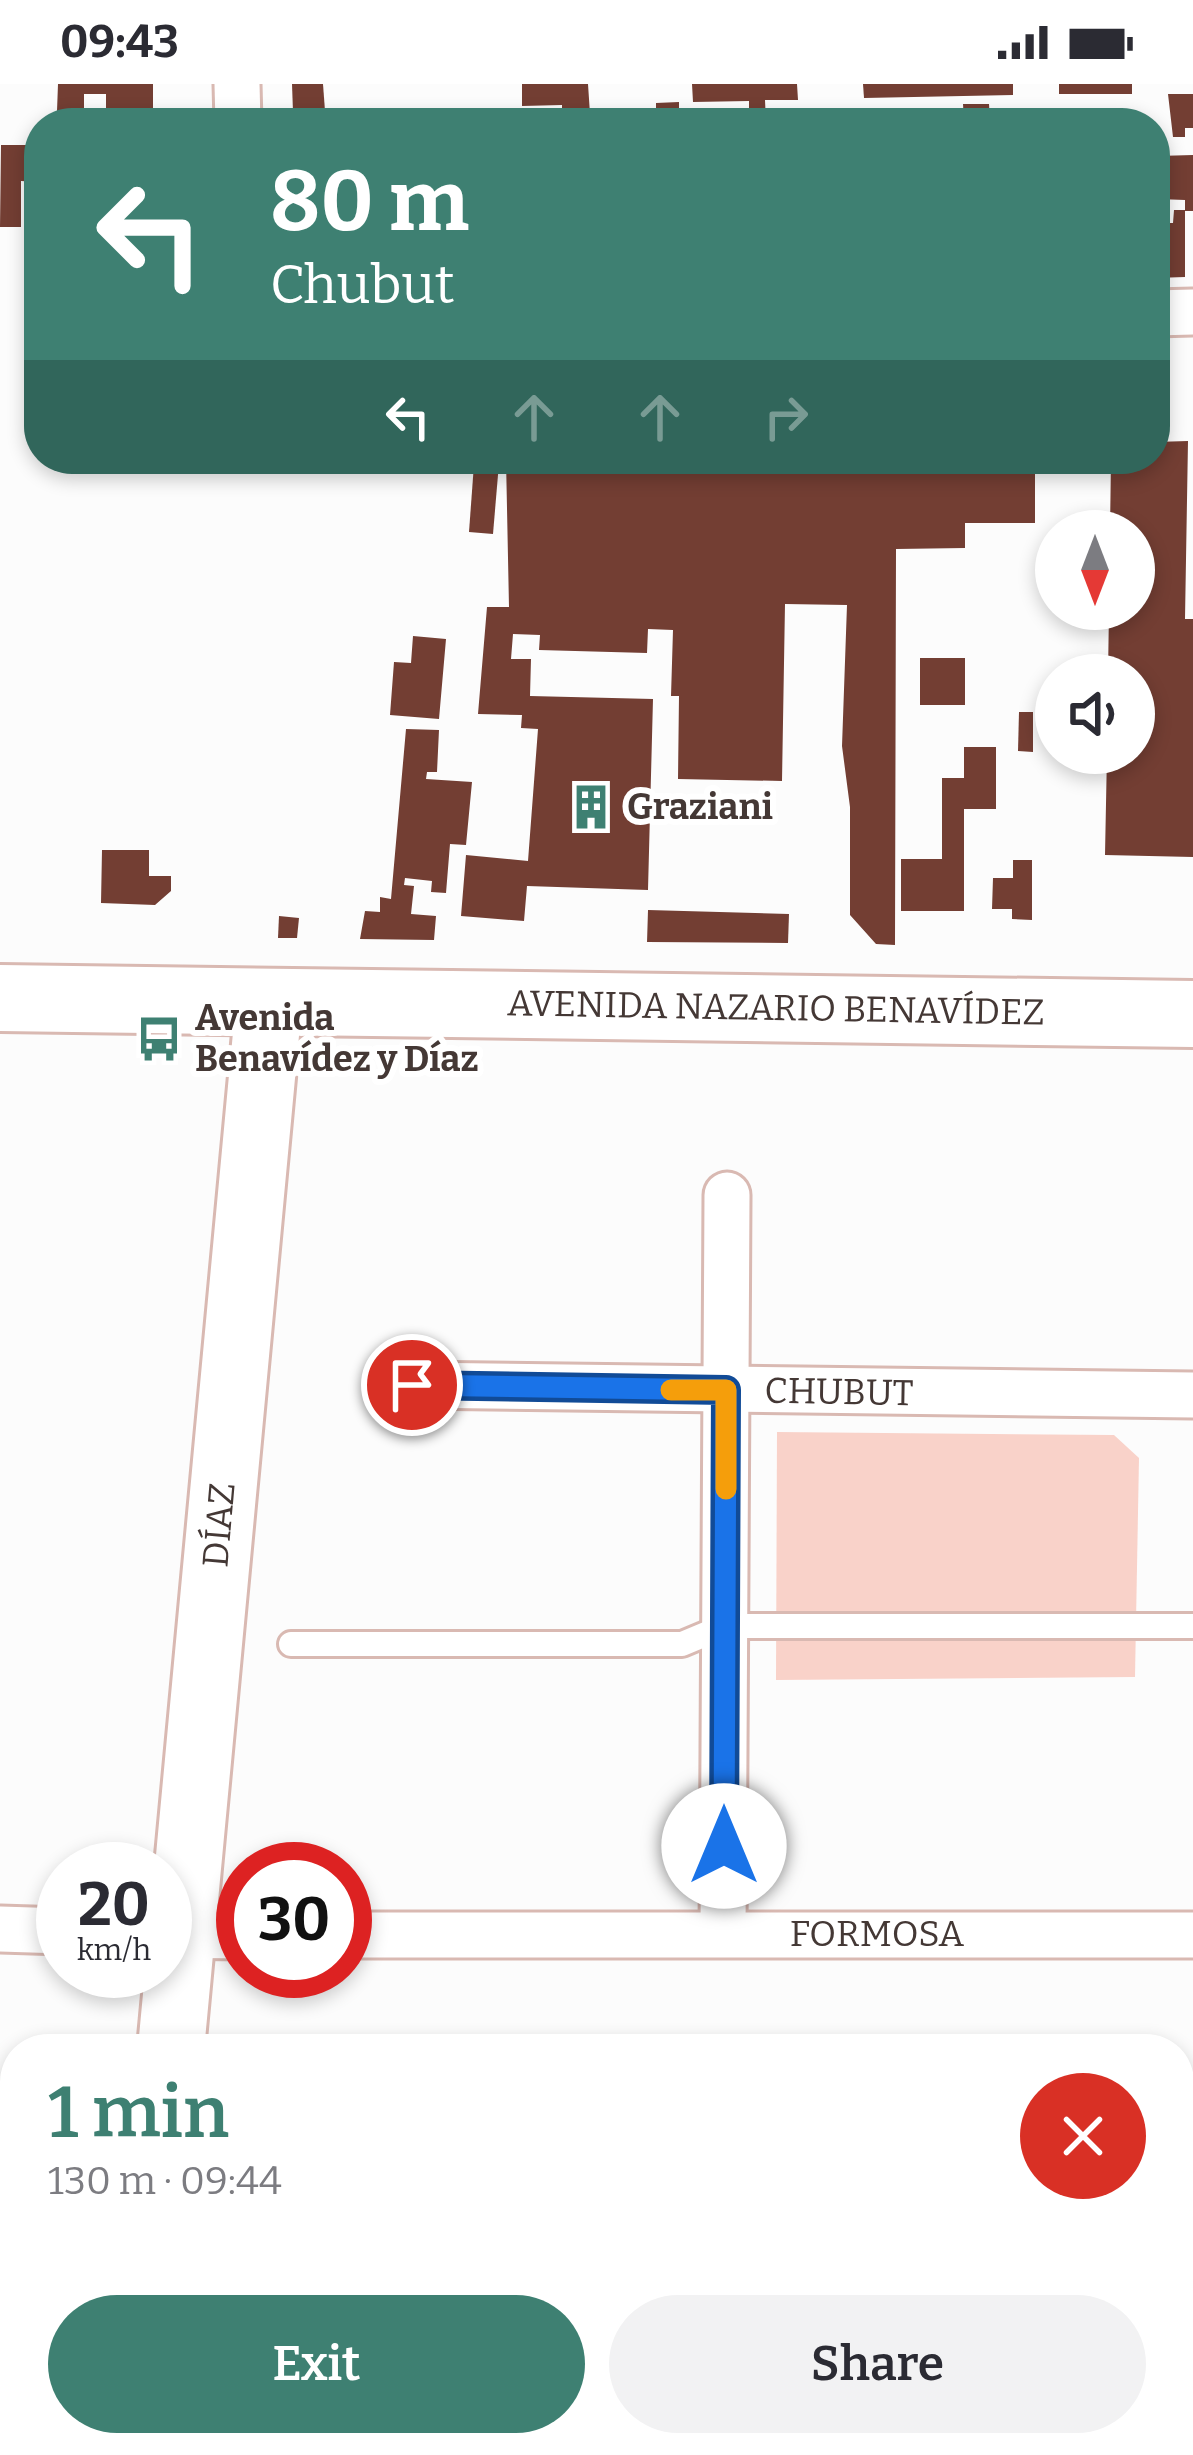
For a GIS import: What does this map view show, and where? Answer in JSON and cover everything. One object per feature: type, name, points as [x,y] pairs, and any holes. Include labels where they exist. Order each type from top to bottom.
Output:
[{"type":"main road","name":"AVENIDA NAZARIO BENAVÍDEZ","points":[[0,998],[1193,1014]]},
{"type":"main road","name":"DÍAZ","points":[[174,2034],[197,1936],[268,1002]]},
{"type":"street","points":[[723,1934],[727,1195]]},
{"type":"street","name":"CHUBUT","points":[[412,1385],[1193,1395]]},
{"type":"street","points":[[0,1929],[36,1930]]},
{"type":"street","name":"FORMOSA","points":[[372,1935],[1193,1935]]},
{"type":"lane","points":[[291,1644],[682,1644],[725,1626],[1193,1626]]},
{"type":"shaded area","points":[[777,1432],[1114,1435],[1139,1458],[1135,1677],[776,1680]]},
{"type":"building","points":[[58,84],[153,84],[153,108],[106,108],[106,94],[84,94],[84,108],[57,108]]},
{"type":"building","points":[[292,84],[323,84],[325,108],[293,108]]},
{"type":"building","points":[[522,84],[588,84],[590,108],[522,106]]},
{"type":"building","points":[[692,84],[797,84],[798,100],[765,100],[765,108],[749,108],[749,101],[693,102]]},
{"type":"building","points":[[863,84],[1013,84],[1013,95],[864,98]]},
{"type":"building","points":[[1059,84],[1132,84],[1132,94],[1059,94]]},
{"type":"building","points":[[1168,94],[1193,94],[1193,128],[1185,128],[1185,137],[1173,137]]},
{"type":"building","points":[[679,102],[679,108],[656,108],[656,103]]},
{"type":"building","points":[[963,104],[989,104],[989,108],[963,108]]},
{"type":"building","points":[[1,145],[24,145],[21,227],[0,227]]},
{"type":"building","points":[[1193,155],[1193,211],[1185,211],[1185,277],[1170,278],[1170,223],[1174,210],[1185,210],[1185,200],[1170,199],[1170,156]]},
{"type":"building","points":[[1188,441],[1185,619],[1193,619],[1193,857],[1105,855],[1107,774],[1155,774],[1155,654],[1108,654],[1109,630],[1155,630],[1155,510],[1110,510],[1111,474],[1170,474],[1170,442]]},
{"type":"building","points":[[473,474],[498,474],[493,534],[469,532]]},
{"type":"building","points":[[506,474],[1035,474],[1035,523],[965,523],[965,548],[896,549],[895,945],[876,944],[850,915],[850,807],[842,746],[847,605],[785,604],[782,781],[678,779],[679,696],[671,696],[673,630],[648,629],[647,653],[539,650],[540,635],[513,634],[511,659],[531,659],[530,696],[653,699],[648,890],[527,886],[524,921],[461,916],[466,855],[528,861],[538,729],[521,728],[522,715],[478,714],[487,607],[509,607]]},
{"type":"building","points":[[413,636],[446,639],[439,719],[390,715],[394,662],[411,663]]},
{"type":"building","points":[[920,658],[965,658],[965,705],[920,705]]},
{"type":"building","points":[[1019,712],[1033,712],[1033,752],[1018,751]]},
{"type":"building","points":[[406,729],[439,730],[437,772],[427,772],[426,779],[472,782],[466,845],[450,844],[446,893],[431,892],[432,881],[405,878],[404,885],[414,886],[411,914],[436,916],[434,940],[360,939],[365,911],[380,912],[380,897],[391,899]]},
{"type":"building","points":[[964,747],[996,747],[996,809],[964,809],[964,911],[901,911],[901,859],[942,859],[942,778],[964,778]]},
{"type":"building","points":[[102,850],[149,850],[149,876],[171,876],[171,891],[155,905],[101,903]]},
{"type":"building","points":[[1013,860],[1032,860],[1032,920],[1012,919],[1012,909],[992,909],[993,878],[1013,878]]},
{"type":"building","points":[[648,910],[789,914],[788,943],[647,942]]},
{"type":"building","points":[[279,916],[299,918],[297,938],[278,938]]},
{"type":"slow traffic","points":[[671,1390],[726,1390],[726,1489]]},
{"type":"place","name":"Graziani","points":[[591,807]]},
{"type":"place","name":"Avenida Benavídez y Díaz","points":[[159,1039]]},
{"type":"route","points":[[412,1385],[726,1390],[724,1846]]}]
